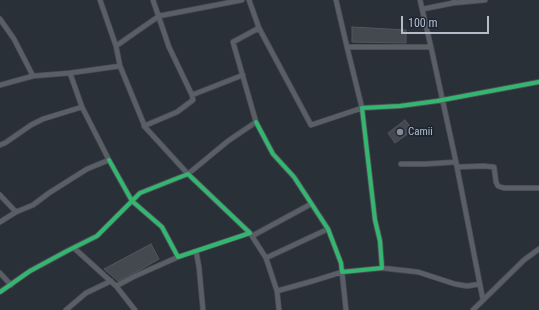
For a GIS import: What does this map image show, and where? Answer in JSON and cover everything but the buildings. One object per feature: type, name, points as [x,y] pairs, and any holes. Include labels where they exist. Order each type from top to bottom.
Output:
[{"type":"street","points":[[100,0],[116,46],[120,66],[144,126],[188,174],[251,235],[266,258],[277,291],[279,310]]},
{"type":"street","points":[[144,126],[177,112],[193,100],[169,47],[153,0]]},
{"type":"street","points":[[116,46],[159,16],[242,0]]},
{"type":"street","points":[[249,0],[259,28],[311,125],[362,108],[400,106],[442,100],[539,82]]},
{"type":"street","points":[[336,0],[362,108],[375,220],[380,241],[382,268]]},
{"type":"street","points":[[420,0],[432,47],[483,300]]},
{"type":"street","points":[[423,9],[454,2],[485,0]]},
{"type":"street","points":[[0,19],[14,39],[33,76]]},
{"type":"street","points":[[259,28],[233,42],[256,122],[273,154],[294,177],[328,229],[341,263],[346,310]]},
{"type":"street","points":[[347,47],[432,47]]},
{"type":"street","points":[[0,86],[33,76],[70,73],[120,66]]},
{"type":"street","points":[[70,73],[82,107],[132,201],[162,227],[178,257]]},
{"type":"street","points":[[192,95],[242,75]]},
{"type":"street","points":[[0,145],[43,119],[82,107]]},
{"type":"street","points":[[0,292],[30,271],[97,236],[140,193],[188,174],[228,141],[256,122]]},
{"type":"street","points":[[0,222],[33,204],[87,169],[109,160]]},
{"type":"street","points":[[401,164],[456,164],[494,167],[498,186],[504,188],[539,188]]},
{"type":"street","points":[[0,195],[16,212]]},
{"type":"street","points":[[116,286],[132,276],[178,257],[251,235],[311,204]]},
{"type":"street","points":[[266,258],[328,229]]},
{"type":"street","points":[[74,248],[116,286],[134,310]]},
{"type":"street","points":[[473,310],[478,308],[483,300],[524,260],[539,249]]},
{"type":"street","points":[[196,251],[203,310]]},
{"type":"street","points":[[277,291],[342,272],[382,268],[418,272],[455,284],[468,286],[480,284]]},
{"type":"street","points":[[0,273],[10,285]]},
{"type":"street","points":[[66,310],[86,294],[110,281]]},
{"type":"cycle path","points":[[256,122],[273,154],[294,177],[328,229],[341,263],[342,272],[382,268],[380,241],[375,220],[362,108],[400,106],[437,101],[539,82]]},
{"type":"cycle path","points":[[0,292],[30,271],[97,236],[140,193],[188,174],[250,233],[178,257],[162,227],[132,201],[109,160]]},
{"type":"place","name":"Camii","points":[[400,132]]}]
